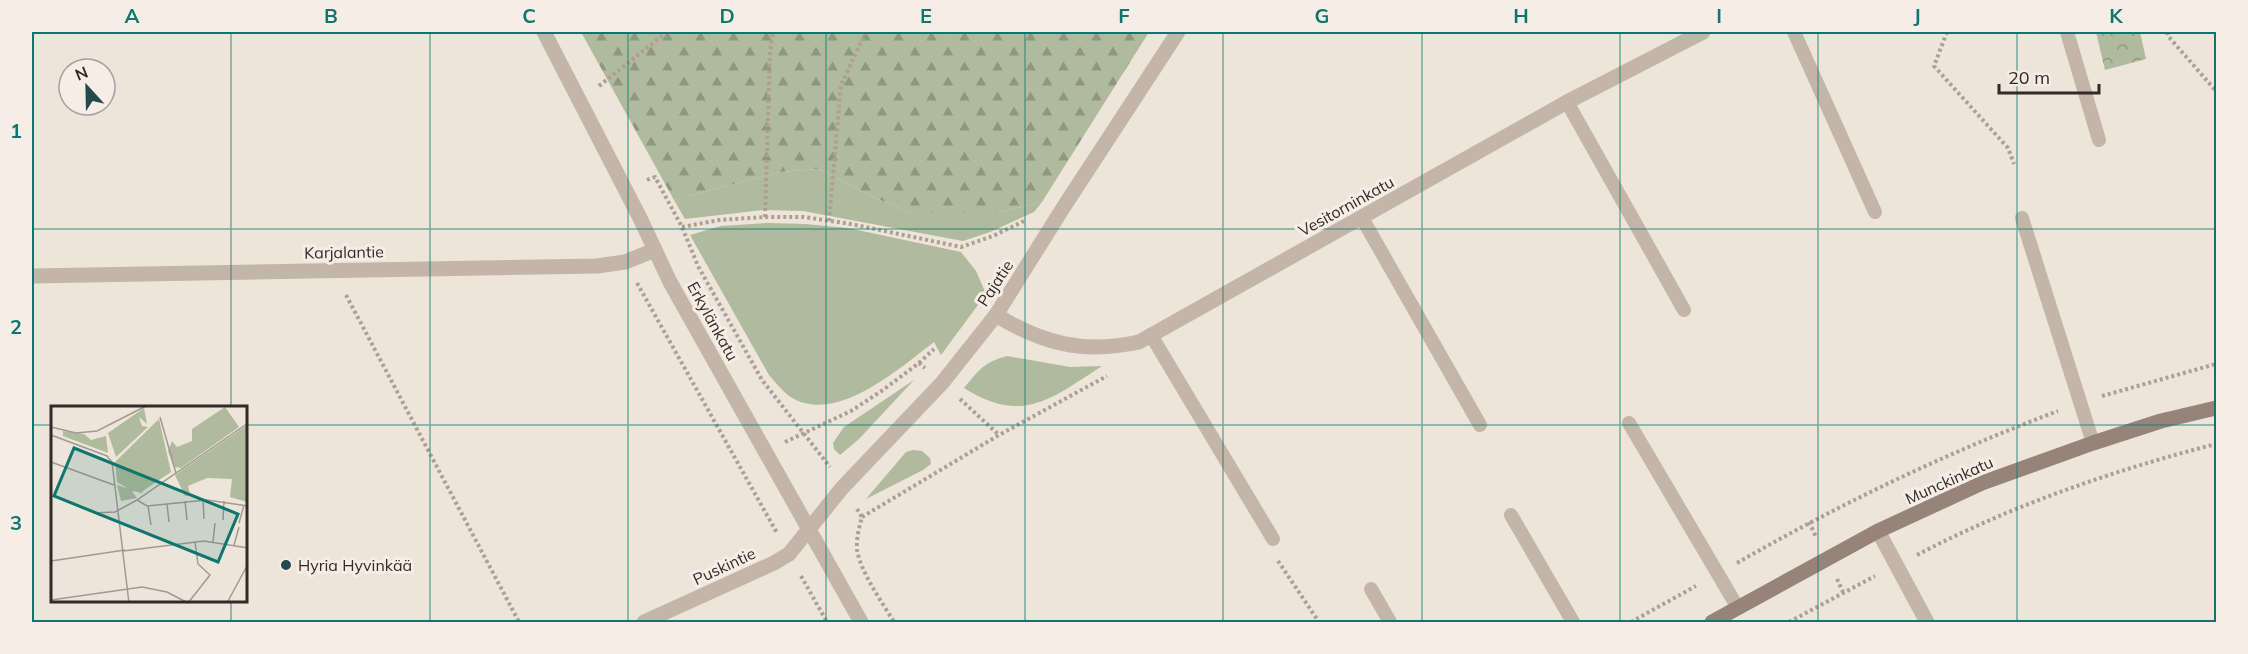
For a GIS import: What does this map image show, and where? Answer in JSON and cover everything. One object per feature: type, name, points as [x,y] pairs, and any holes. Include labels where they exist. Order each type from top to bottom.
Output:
[{"type":"main road","name":"Munckinkatu","points":[[1712,622],[1878,531],[1982,483],[2093,443],[2162,421],[2217,408]]},
{"type":"street","name":"Erkylänkatu","points":[[544,32],[656,250],[670,282],[861,622]]},
{"type":"street","name":"Pajatie","points":[[808,528],[842,488],[942,383],[996,315],[1178,32]]},
{"type":"street","name":"Vesitorninkatu","points":[[996,315],[1022,331],[1062,345],[1112,348],[1138,342],[1567,102],[1703,32]]},
{"type":"street","name":"Karjalantie","points":[[32,276],[588,266],[625,261],[656,250]]},
{"type":"street","name":"Puskintie","points":[[644,622],[774,563],[789,554],[808,528]]},
{"type":"street","points":[[1878,531],[1927,622]]},
{"type":"lane","points":[[1794,32],[1875,212]]},
{"type":"lane","points":[[2067,32],[2099,140]]},
{"type":"lane","points":[[1567,102],[1684,310]]},
{"type":"lane","points":[[1362,218],[1480,425]]},
{"type":"lane","points":[[2022,218],[2093,443]]},
{"type":"lane","points":[[1151,335],[1273,546]]},
{"type":"lane","points":[[1629,423],[1738,608]]},
{"type":"lane","points":[[1510,515],[1573,622]]},
{"type":"lane","points":[[1371,589],[1390,622]]},
{"type":"path","points":[[580,101],[667,32]]},
{"type":"path","points":[[765,217],[770,52],[773,32]]},
{"type":"path","points":[[829,221],[841,85],[866,32]]},
{"type":"path","points":[[1947,32],[1934,66],[2008,148],[2014,164]]},
{"type":"path","points":[[2167,32],[2168,36],[2217,91]]},
{"type":"path","points":[[625,190],[655,177],[682,227],[698,266],[762,380],[826,460],[862,517]]},
{"type":"path","points":[[682,227],[719,220],[765,217],[804,218],[961,247],[993,236],[1032,217],[1052,225]]},
{"type":"path","points":[[625,261],[827,622]]},
{"type":"path","points":[[333,270],[519,622]]},
{"type":"path","points":[[919,363],[936,347]]},
{"type":"path","points":[[1631,622],[1809,522],[1939,458],[2080,403],[2217,364]]},
{"type":"path","points":[[894,622],[863,568],[857,550],[862,517],[999,435],[1107,376]]},
{"type":"path","points":[[1789,622],[1938,543],[2020,508],[2163,458],[2217,444]]},
{"type":"path","points":[[1273,546],[1320,622]]},
{"type":"green space","points":[[581,32],[1149,32],[1042,202],[997,213],[913,213],[875,198],[819,169],[779,172],[674,200]]},
{"type":"green space","points":[[2096,32],[2140,32],[2146,59],[2105,70]]},
{"type":"green space","points":[[819,169],[875,198],[913,213],[997,213],[1042,202],[1034,212],[990,232],[963,241],[803,211],[763,210],[685,219],[674,200],[779,172]]},
{"type":"green space","points":[[767,223],[848,228],[961,252],[976,271],[986,294],[941,355],[934,342],[888,377],[851,397],[832,403],[813,405],[796,400],[769,375],[690,235],[721,226]]},
{"type":"green space","points":[[1007,356],[1070,367],[1102,366],[1051,397],[1020,406],[1003,405],[984,399],[964,388],[982,368]]},
{"type":"green space","points":[[914,380],[859,439],[840,455],[834,449],[833,443],[844,427]]},
{"type":"green space","points":[[922,451],[930,458],[931,464],[866,499],[906,452]]},
{"type":"place","name":"Hyria Hyvinkää","points":[[286,565]]}]
